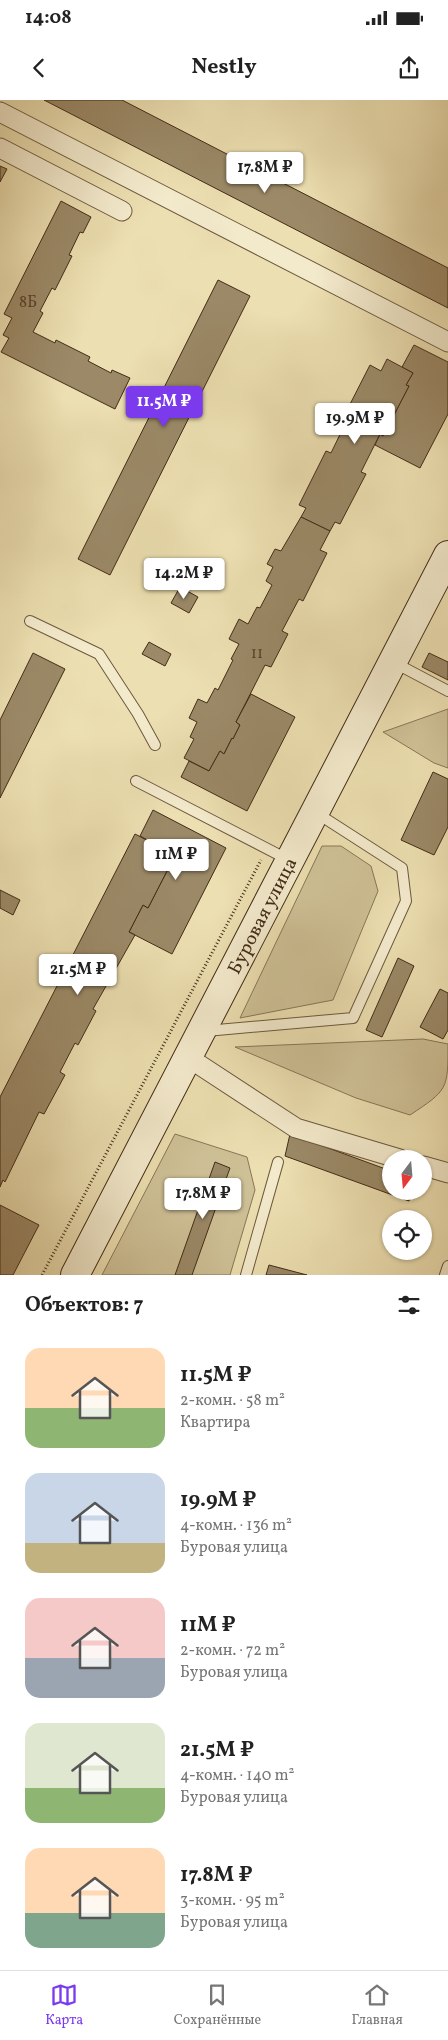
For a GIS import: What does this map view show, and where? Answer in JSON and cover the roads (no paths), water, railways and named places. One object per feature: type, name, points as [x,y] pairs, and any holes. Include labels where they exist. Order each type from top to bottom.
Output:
[{"type":"main road","name":"Буровая улица","points":[[75,1275],[189,1058],[278,855],[315,812],[448,555]]},
{"type":"street","points":[[0,112],[448,342]]},
{"type":"street","points":[[0,148],[122,211]]},
{"type":"street","points":[[189,1058],[296,1128],[382,1154]]},
{"type":"street","points":[[432,1168],[448,1173]]},
{"type":"lane","points":[[30,621],[99,654],[138,714],[155,745]]},
{"type":"lane","points":[[393,662],[448,691]]},
{"type":"lane","points":[[136,780],[278,855]]},
{"type":"lane","points":[[202,1031],[353,1018],[406,901],[402,868],[315,812]]},
{"type":"lane","points":[[246,1275],[278,1162]]},
{"type":"lane","points":[[446,1275],[448,1266]]}]
